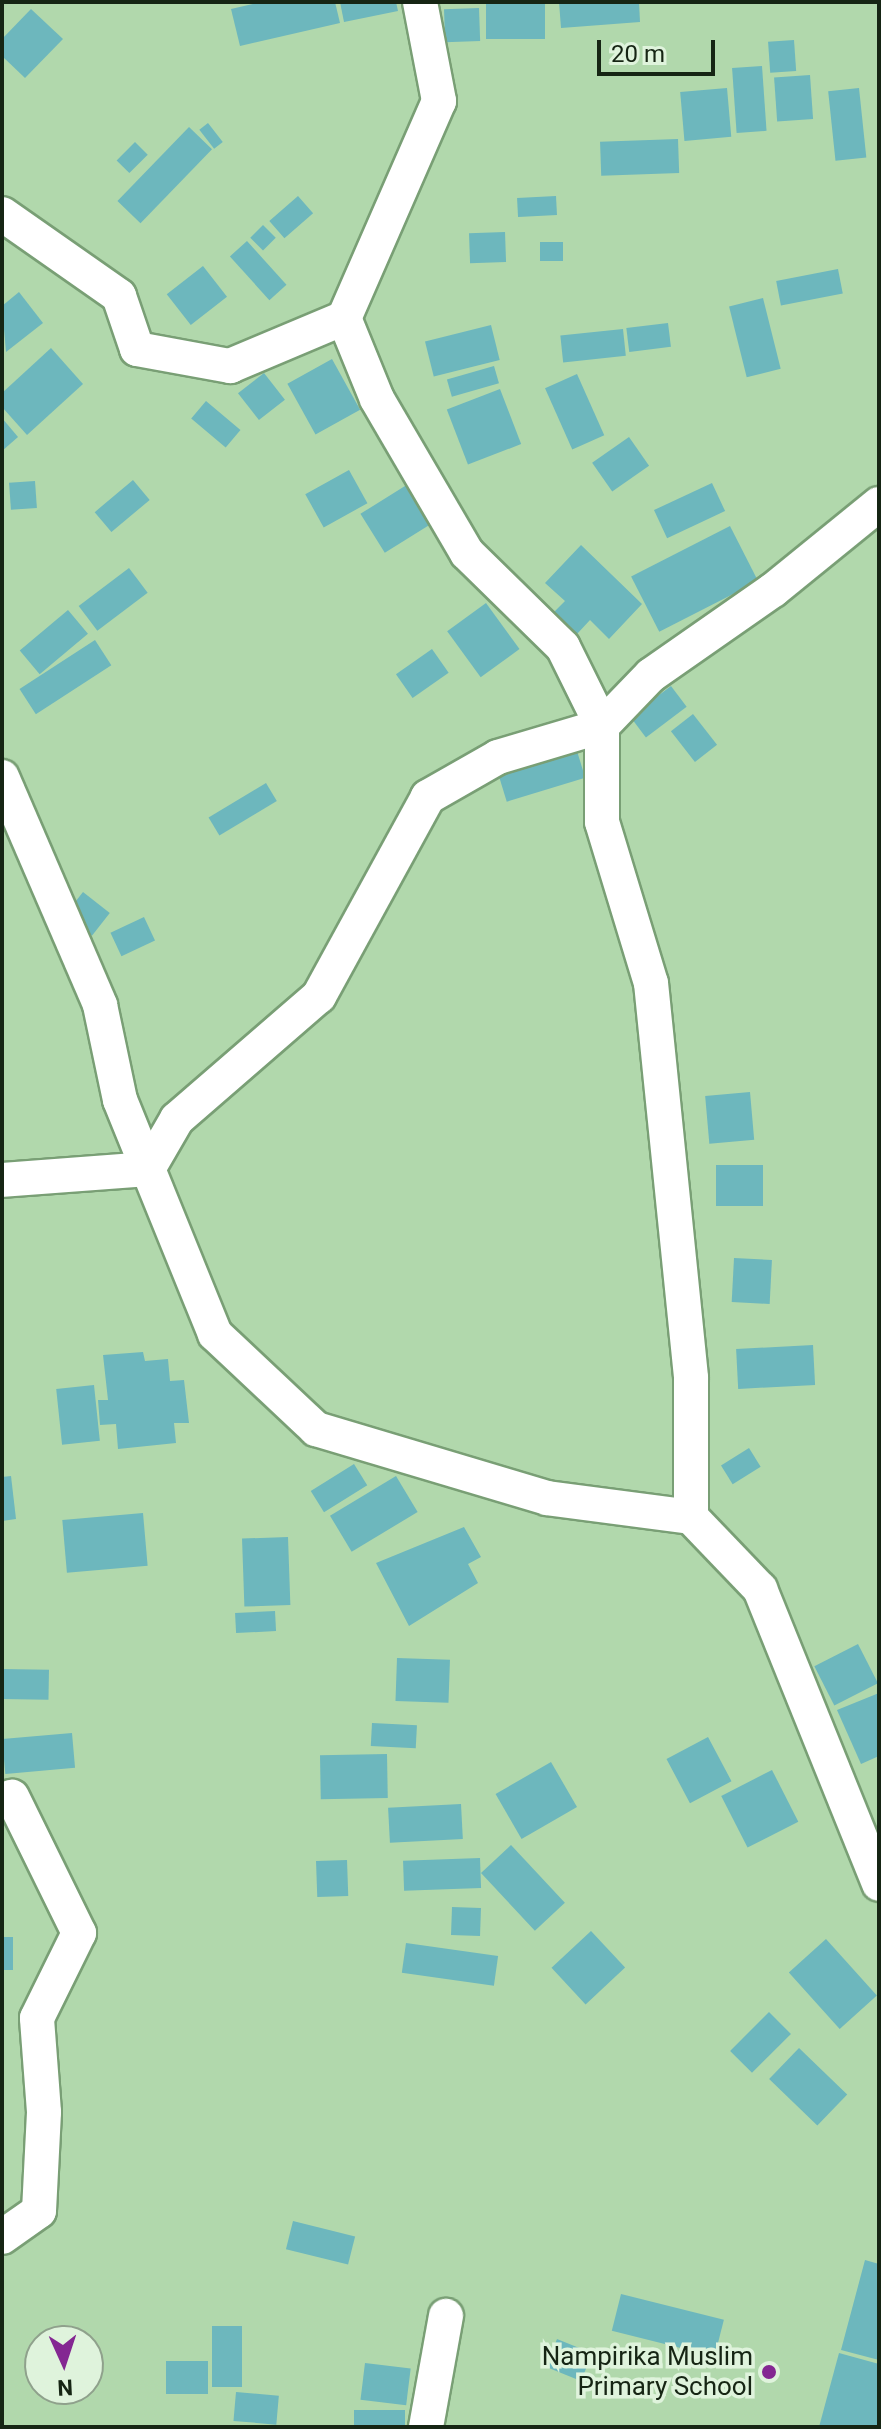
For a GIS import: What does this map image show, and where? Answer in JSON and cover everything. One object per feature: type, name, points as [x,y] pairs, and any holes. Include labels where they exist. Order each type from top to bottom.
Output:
[{"type":"street","points":[[2,214],[119,296],[137,349],[230,366],[344,318],[439,101],[420,2]]},
{"type":"street","points":[[344,318],[377,399],[467,553],[563,647],[602,726],[602,822],[651,983],[660,1056],[691,1378],[691,1517]]},
{"type":"street","points":[[148,1169],[177,1119],[319,996],[428,797],[498,757],[602,726],[651,675],[773,590],[879,504]]},
{"type":"street","points":[[2,777],[100,1005],[120,1100],[215,1334],[316,1429],[547,1498],[691,1517],[760,1589],[879,1884]]},
{"type":"street","points":[[2,1180],[148,1169]]},
{"type":"street","points":[[2,2237],[39,2211],[44,2112],[37,2018],[79,1933],[12,1797]]},
{"type":"street","points":[[426,2427],[446,2316]]},
{"type":"building","points":[[261,2],[335,2],[340,23],[240,46],[231,9]]},
{"type":"building","points":[[340,2],[396,2],[398,11],[344,22]]},
{"type":"building","points":[[486,2],[545,2],[545,39],[486,39]]},
{"type":"building","points":[[559,2],[639,2],[640,22],[561,28]]},
{"type":"building","points":[[479,8],[480,41],[445,42],[444,9]]},
{"type":"building","points":[[31,9],[63,39],[25,78],[2,56],[2,39]]},
{"type":"building","points":[[794,40],[796,71],[770,73],[768,42]]},
{"type":"building","points":[[762,66],[767,131],[737,133],[732,68]]},
{"type":"building","points":[[810,75],[813,119],[777,121],[774,78]]},
{"type":"building","points":[[727,88],[731,137],[684,141],[680,92]]},
{"type":"building","points":[[859,88],[866,158],[835,161],[828,91]]},
{"type":"building","points":[[208,123],[223,142],[214,149],[199,130]]},
{"type":"building","points":[[189,127],[212,149],[140,223],[117,201]]},
{"type":"building","points":[[678,139],[679,173],[601,176],[600,142]]},
{"type":"building","points":[[135,142],[148,155],[129,173],[117,160]]},
{"type":"building","points":[[298,196],[313,213],[284,238],[269,221]]},
{"type":"building","points":[[556,196],[557,215],[518,217],[517,198]]},
{"type":"building","points":[[263,225],[276,238],[263,250],[250,238]]},
{"type":"building","points":[[505,232],[506,262],[470,263],[469,233]]},
{"type":"building","points":[[247,241],[286,285],[269,300],[230,256]]},
{"type":"building","points":[[540,242],[563,242],[563,261],[540,261]]},
{"type":"building","points":[[203,266],[227,297],[191,325],[167,294]]},
{"type":"building","points":[[838,269],[843,294],[781,306],[776,281]]},
{"type":"building","points":[[19,292],[43,323],[6,352],[2,306]]},
{"type":"building","points":[[763,298],[781,369],[747,377],[729,306]]},
{"type":"building","points":[[668,323],[671,347],[629,352],[626,328]]},
{"type":"building","points":[[491,325],[500,360],[434,376],[425,341]]},
{"type":"building","points":[[623,329],[626,356],[563,362],[560,336]]},
{"type":"building","points":[[51,348],[83,384],[27,435],[2,407],[2,393]]},
{"type":"building","points":[[332,359],[360,410],[316,434],[287,384]]},
{"type":"building","points":[[494,366],[499,383],[452,397],[447,380]]},
{"type":"building","points":[[264,373],[285,400],[259,420],[238,393]]},
{"type":"building","points":[[577,374],[604,435],[572,449],[545,388]]},
{"type":"building","points":[[500,389],[521,444],[468,465],[447,409]]},
{"type":"building","points":[[206,401],[240,430],[226,448],[191,419]]},
{"type":"building","points":[[2,418],[18,437],[2,451]]},
{"type":"building","points":[[629,437],[649,466],[612,491],[592,463]]},
{"type":"building","points":[[349,470],[367,503],[324,527],[305,494]]},
{"type":"building","points":[[133,480],[150,500],[111,532],[95,512]]},
{"type":"building","points":[[35,481],[37,508],[11,510],[9,483]]},
{"type":"building","points":[[413,481],[437,520],[385,553],[360,514]]},
{"type":"building","points":[[712,483],[725,511],[667,538],[654,510]]},
{"type":"building","points":[[730,526],[758,581],[659,632],[631,576]]},
{"type":"building","points":[[581,545],[642,604],[609,639],[590,620],[577,634],[554,612],[565,601],[545,583]]},
{"type":"building","points":[[129,568],[148,593],[97,631],[79,606]]},
{"type":"building","points":[[486,603],[520,649],[481,677],[447,631]]},
{"type":"building","points":[[68,610],[88,634],[40,674],[20,650]]},
{"type":"building","points":[[95,640],[111,665],[36,714],[20,689]]},
{"type":"building","points":[[432,649],[449,673],[413,698],[396,674]]},
{"type":"building","points":[[671,686],[687,707],[646,737],[630,717]]},
{"type":"building","points":[[693,714],[717,745],[695,762],[671,731]]},
{"type":"building","points":[[577,751],[585,778],[507,802],[499,775]]},
{"type":"building","points":[[266,783],[277,801],[219,836],[209,818]]},
{"type":"building","points":[[83,892],[110,913],[92,936],[65,915]]},
{"type":"building","points":[[144,917],[155,941],[121,956],[110,933]]},
{"type":"building","points":[[750,1092],[754,1140],[709,1144],[705,1096]]},
{"type":"building","points":[[716,1165],[763,1165],[763,1206],[716,1206]]},
{"type":"building","points":[[734,1258],[772,1260],[770,1304],[732,1302]]},
{"type":"building","points":[[813,1345],[815,1385],[738,1389],[736,1349]]},
{"type":"building","points":[[143,1352],[145,1361],[168,1359],[170,1381],[184,1380],[189,1423],[174,1423],[176,1443],[118,1449],[116,1424],[100,1425],[98,1400],[108,1400],[103,1355]]},
{"type":"building","points":[[94,1385],[100,1441],[62,1445],[56,1389]]},
{"type":"building","points":[[749,1448],[761,1467],[733,1484],[721,1465]]},
{"type":"building","points":[[354,1464],[367,1485],[324,1512],[311,1491]]},
{"type":"building","points":[[11,1476],[16,1519],[2,1521],[2,1477]]},
{"type":"building","points":[[396,1476],[418,1512],[352,1552],[330,1516]]},
{"type":"building","points":[[143,1513],[148,1566],[67,1573],[62,1520]]},
{"type":"building","points":[[464,1527],[481,1557],[468,1564],[478,1583],[409,1626],[376,1563]]},
{"type":"building","points":[[288,1537],[290,1605],[244,1607],[242,1539]]},
{"type":"building","points":[[275,1611],[276,1631],[236,1633],[235,1613]]},
{"type":"building","points":[[858,1644],[878,1683],[834,1705],[814,1666]]},
{"type":"building","points":[[397,1658],[450,1660],[448,1703],[395,1701]]},
{"type":"building","points":[[2,1669],[49,1670],[48,1700],[2,1699]]},
{"type":"building","points":[[879,1693],[879,1756],[861,1764],[837,1710]]},
{"type":"building","points":[[372,1723],[417,1725],[416,1748],[371,1746]]},
{"type":"building","points":[[72,1733],[75,1768],[5,1774],[2,1739]]},
{"type":"building","points":[[708,1737],[731,1781],[690,1803],[667,1759]]},
{"type":"building","points":[[387,1754],[388,1798],[321,1799],[320,1755]]},
{"type":"building","points":[[551,1762],[577,1807],[522,1839],[496,1794]]},
{"type":"building","points":[[772,1770],[798,1822],[748,1848],[721,1796]]},
{"type":"building","points":[[461,1804],[463,1839],[390,1843],[388,1808]]},
{"type":"building","points":[[511,1845],[565,1903],[535,1931],[481,1873]]},
{"type":"building","points":[[480,1858],[481,1888],[404,1891],[403,1861]]},
{"type":"building","points":[[347,1860],[348,1896],[317,1897],[316,1861]]},
{"type":"building","points":[[452,1907],[481,1908],[480,1936],[451,1935]]},
{"type":"building","points":[[591,1931],[625,1968],[586,2004],[552,1968]]},
{"type":"building","points":[[2,1937],[13,1937],[13,1970],[2,1970]]},
{"type":"building","points":[[826,1939],[877,1995],[840,2029],[789,1972]]},
{"type":"building","points":[[406,1943],[498,1956],[494,1986],[402,1973]]},
{"type":"building","points":[[769,2012],[791,2034],[752,2073],[730,2051]]},
{"type":"building","points":[[799,2048],[847,2095],[817,2125],[769,2079]]},
{"type":"building","points":[[293,2221],[355,2236],[348,2265],[286,2249]]},
{"type":"building","points":[[865,2260],[879,2264],[879,2360],[841,2350]]},
{"type":"building","points":[[621,2294],[724,2320],[715,2357],[612,2331]]},
{"type":"building","points":[[212,2326],[242,2326],[242,2387],[212,2387]]},
{"type":"building","points":[[557,2339],[592,2353],[581,2381],[546,2367]]},
{"type":"building","points":[[839,2353],[879,2364],[879,2427],[819,2427]]},
{"type":"building","points":[[166,2361],[208,2361],[208,2394],[166,2394]]},
{"type":"building","points":[[365,2363],[411,2369],[406,2405],[360,2400]]},
{"type":"building","points":[[236,2392],[279,2396],[276,2425],[233,2421]]},
{"type":"building","points":[[354,2410],[405,2410],[405,2427],[354,2427]]},
{"type":"place","name":"Nampirika Muslim Primary School","points":[[769,2372]]}]
